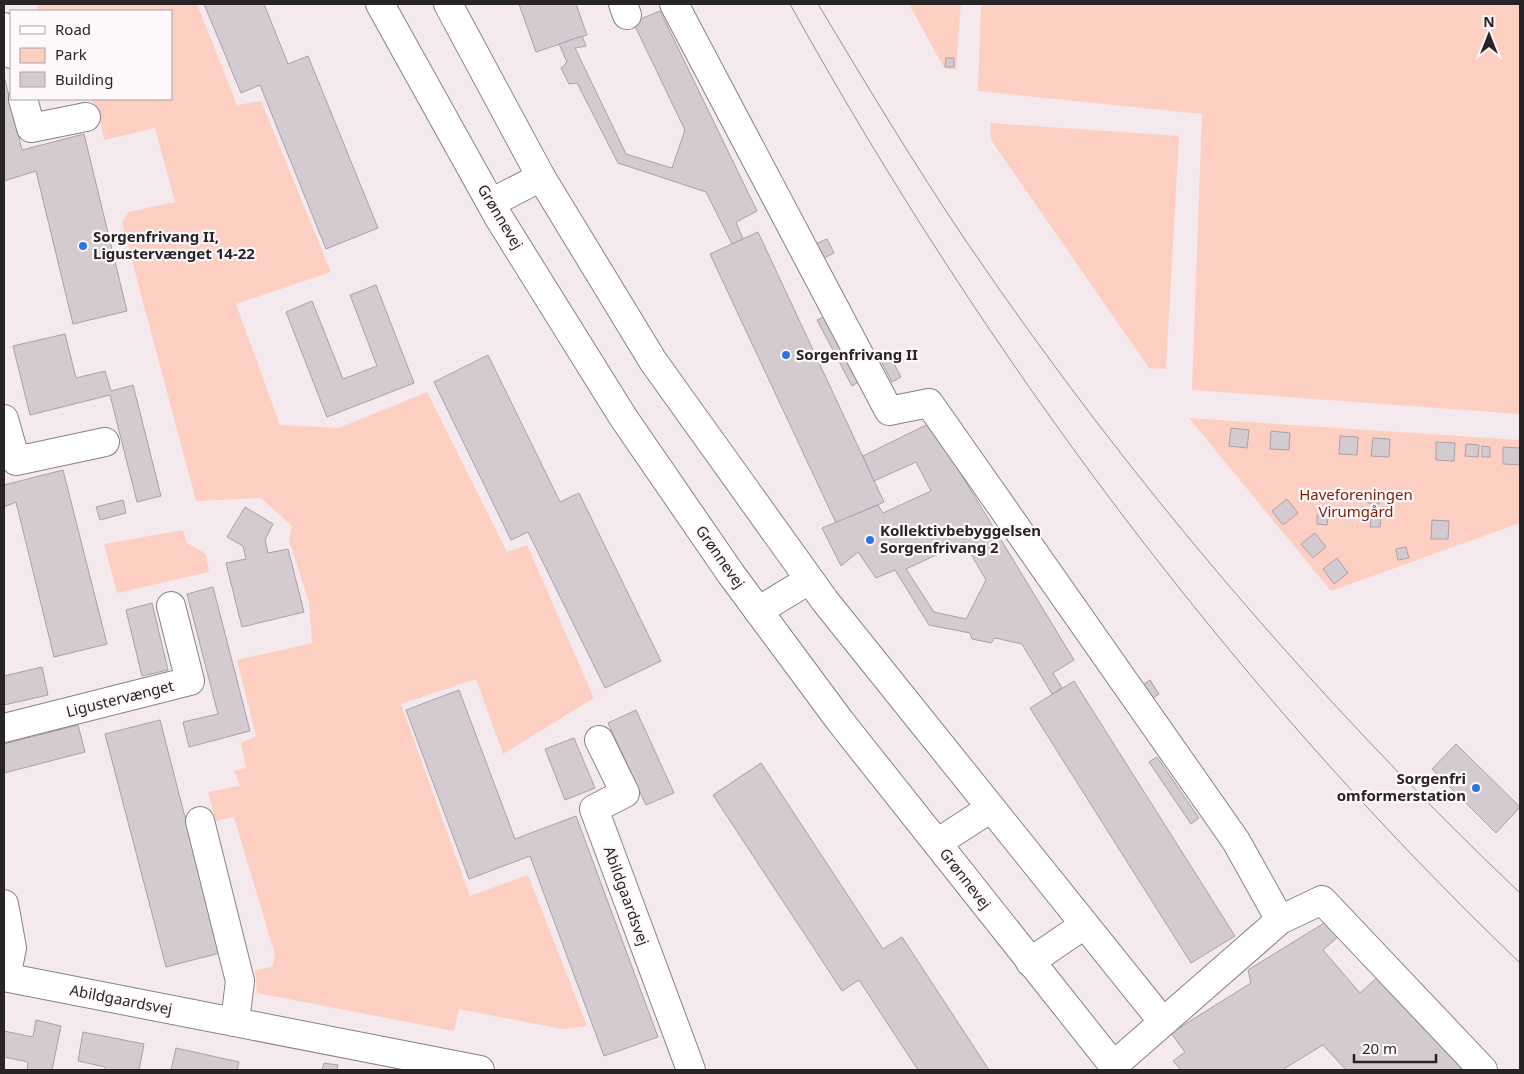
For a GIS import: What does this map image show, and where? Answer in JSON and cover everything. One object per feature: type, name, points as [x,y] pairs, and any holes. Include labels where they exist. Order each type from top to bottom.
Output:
[{"type":"street","name":"Grønnevej","points":[[380,4],[491,203],[624,416],[758,610],[840,721],[1115,1068]]},
{"type":"street","points":[[448,4],[541,177],[654,361],[809,580],[1163,1022]]},
{"type":"street","points":[[674,4],[889,411],[929,403],[1236,841],[1280,920]]},
{"type":"street","points":[[4,27],[10,50]]},
{"type":"street","points":[[23,100],[31,128],[86,117]]},
{"type":"street","points":[[491,203],[541,177]]},
{"type":"street","points":[[4,419],[16,461],[105,442]]},
{"type":"street","points":[[758,610],[809,580]]},
{"type":"street","name":"Ligustervænget","points":[[4,728],[190,681],[171,606]]},
{"type":"street","name":"Abildgaardsvej","points":[[599,740],[625,793],[594,809],[690,1070]]},
{"type":"street","points":[[937,844],[991,808]]},
{"type":"street","points":[[200,822],[240,982],[235,1022]]},
{"type":"street","points":[[1115,1068],[1163,1022],[1280,920],[1322,900],[1483,1070]]},
{"type":"street","name":"Abildgaardsvej","points":[[4,904],[12,948],[5,977],[480,1070]]},
{"type":"street","points":[[1030,962],[1084,925]]},
{"type":"green space","points":[[36,4],[197,4],[237,105],[261,101],[331,272],[236,304],[280,425],[339,428],[427,392],[507,552],[527,545],[594,698],[503,754],[476,679],[401,704],[470,896],[528,875],[587,1026],[562,1029],[459,1009],[454,1031],[257,993],[255,970],[272,967],[275,955],[234,817],[216,821],[208,792],[240,786],[234,771],[246,768],[241,743],[256,736],[237,660],[312,643],[309,602],[289,540],[292,526],[261,498],[196,501],[122,223],[128,212],[175,202],[155,128],[104,140],[100,117],[92,100],[172,100],[172,10],[38,10]]},
{"type":"green space","points":[[909,4],[961,4],[956,69],[944,68]]},
{"type":"green space","points":[[981,4],[1520,4],[1520,414],[1192,390],[1202,114],[978,91]]},
{"type":"green space","points":[[990,123],[1179,136],[1166,369],[1149,368],[991,140]]},
{"type":"green space","name":"Haveforeningen Virumgård","points":[[1189,418],[1520,440],[1520,523],[1331,591]]},
{"type":"green space","points":[[183,530],[187,543],[206,554],[209,572],[117,593],[104,544]]},
{"type":"building","points":[[204,4],[264,4],[288,64],[308,56],[378,228],[326,249],[260,85],[241,93]]},
{"type":"building","points":[[519,4],[576,4],[587,35],[536,52]]},
{"type":"building","points":[[660,11],[757,211],[736,222],[743,239],[732,244],[706,192],[618,163],[577,83],[569,84],[561,68],[567,62],[559,44],[582,36],[586,46],[575,48],[626,154],[672,168],[685,130],[633,22]]},
{"type":"building","points":[[946,58],[954,58],[954,67],[945,67]]},
{"type":"building","name":"Sorgenfrivang II, Ligustervænget 14-22","points":[[4,76],[22,150],[84,134],[127,311],[73,324],[36,171],[4,181]]},
{"type":"building","name":"Sorgenfrivang II","points":[[758,232],[884,502],[836,523],[710,254]]},
{"type":"building","points":[[827,239],[834,253],[820,260],[813,245]]},
{"type":"building","points":[[376,285],[414,383],[327,417],[286,312],[312,301],[343,379],[377,366],[350,295]]},
{"type":"building","points":[[826,316],[860,381],[852,386],[817,320]]},
{"type":"building","points":[[65,334],[76,378],[105,371],[111,391],[133,385],[161,496],[137,502],[110,395],[30,415],[13,346]]},
{"type":"building","points":[[888,352],[901,377],[892,382],[879,357]]},
{"type":"building","points":[[488,355],[560,502],[579,493],[661,661],[605,688],[528,532],[511,540],[434,382]]},
{"type":"building","points":[[930,423],[1074,660],[1053,673],[1062,688],[1052,694],[1022,644],[995,638],[991,643],[972,639],[970,633],[929,625],[895,570],[876,578],[858,552],[841,566],[822,528],[878,505],[883,513],[931,491],[916,462],[874,481],[863,456]],"holes":[[[964,542],[986,580],[966,619],[934,612],[906,569]]]},
{"type":"building","points":[[1231,428],[1249,430],[1247,448],[1229,446]]},
{"type":"building","points":[[1271,431],[1290,433],[1289,450],[1270,449]]},
{"type":"building","points":[[1340,436],[1358,437],[1357,455],[1339,454]]},
{"type":"building","points":[[1373,438],[1390,439],[1389,457],[1371,456]]},
{"type":"building","points":[[1436,442],[1455,443],[1454,461],[1436,460]]},
{"type":"building","points":[[1466,444],[1479,445],[1478,457],[1465,456]]},
{"type":"building","points":[[1482,446],[1490,447],[1490,457],[1482,457]]},
{"type":"building","points":[[1503,447],[1520,448],[1520,465],[1503,464]]},
{"type":"building","points":[[63,470],[107,644],[54,657],[16,502],[4,507],[4,485]]},
{"type":"building","points":[[1312,493],[1321,493],[1320,501],[1312,501]]},
{"type":"building","points":[[1369,494],[1380,495],[1379,504],[1368,503]]},
{"type":"building","points":[[1287,499],[1298,513],[1283,525],[1272,511]]},
{"type":"building","points":[[123,500],[126,513],[100,520],[96,507]]},
{"type":"building","points":[[245,507],[273,524],[265,540],[268,553],[288,549],[304,612],[242,627],[226,563],[246,559],[243,546],[227,537]]},
{"type":"building","points":[[1317,515],[1328,516],[1327,525],[1317,524]]},
{"type":"building","points":[[1371,517],[1381,517],[1380,527],[1370,527]]},
{"type":"building","points":[[1432,520],[1449,521],[1448,539],[1431,539]]},
{"type":"building","points":[[1315,533],[1326,547],[1313,558],[1301,544]]},
{"type":"building","points":[[1406,547],[1409,558],[1398,560],[1396,549]]},
{"type":"building","points":[[1337,558],[1348,573],[1334,584],[1323,569]]},
{"type":"building","points":[[213,587],[250,731],[189,747],[183,722],[218,714],[187,594]]},
{"type":"building","points":[[152,603],[168,670],[142,676],[126,610]]},
{"type":"building","points":[[42,667],[48,695],[4,705],[4,676]]},
{"type":"building","points":[[1150,680],[1159,694],[1147,702],[1137,689]]},
{"type":"building","points":[[1074,681],[1235,936],[1191,963],[1030,708]]},
{"type":"building","points":[[459,690],[515,839],[576,816],[658,1037],[604,1056],[530,856],[469,879],[406,710]]},
{"type":"building","points":[[636,710],[674,793],[646,805],[608,723]]},
{"type":"building","points":[[160,720],[220,953],[166,967],[105,734]]},
{"type":"building","points":[[78,725],[85,752],[4,773],[4,744]]},
{"type":"building","points":[[574,738],[595,788],[565,800],[545,749]]},
{"type":"building","name":"Sorgenfri omformerstation","points":[[1456,744],[1520,807],[1496,833],[1432,769]]},
{"type":"building","points":[[1157,757],[1199,818],[1191,824],[1149,762]]},
{"type":"building","points":[[761,763],[883,949],[902,937],[989,1070],[918,1070],[859,980],[842,991],[713,795]]},
{"type":"building","points":[[1329,920],[1341,934],[1323,950],[1360,993],[1380,975],[1467,1070],[1346,1070],[1323,1045],[1282,1070],[1181,1070],[1173,1061],[1185,1052],[1171,1033],[1251,983],[1248,970]]},
{"type":"building","points":[[36,1020],[61,1026],[52,1070],[27,1070],[28,1062],[4,1057],[4,1031],[33,1037]]},
{"type":"building","points":[[83,1032],[144,1044],[139,1070],[105,1070],[105,1067],[78,1061]]},
{"type":"building","points":[[176,1048],[239,1062],[237,1070],[171,1070]]},
{"type":"building","points":[[324,1063],[338,1065],[337,1070],[322,1070]]},
{"type":"tram line","points":[[790,4],[865,134],[945,262],[1030,388],[1119,511],[1213,630],[1311,745],[1413,856],[1520,963]]},
{"type":"tram line","points":[[818,4],[872,94],[966,241],[1091,415],[1157,500],[1296,663],[1443,818],[1520,893]]},
{"type":"place","name":"Sorgenfrivang II, Ligustervænget 14-22","points":[[83,246]]},
{"type":"place","name":"Sorgenfrivang II","points":[[786,355]]},
{"type":"place","name":"Kollektivbebyggelsen Sorgenfrivang 2","points":[[870,540]]},
{"type":"place","name":"Sorgenfri omformerstation","points":[[1476,788]]}]
